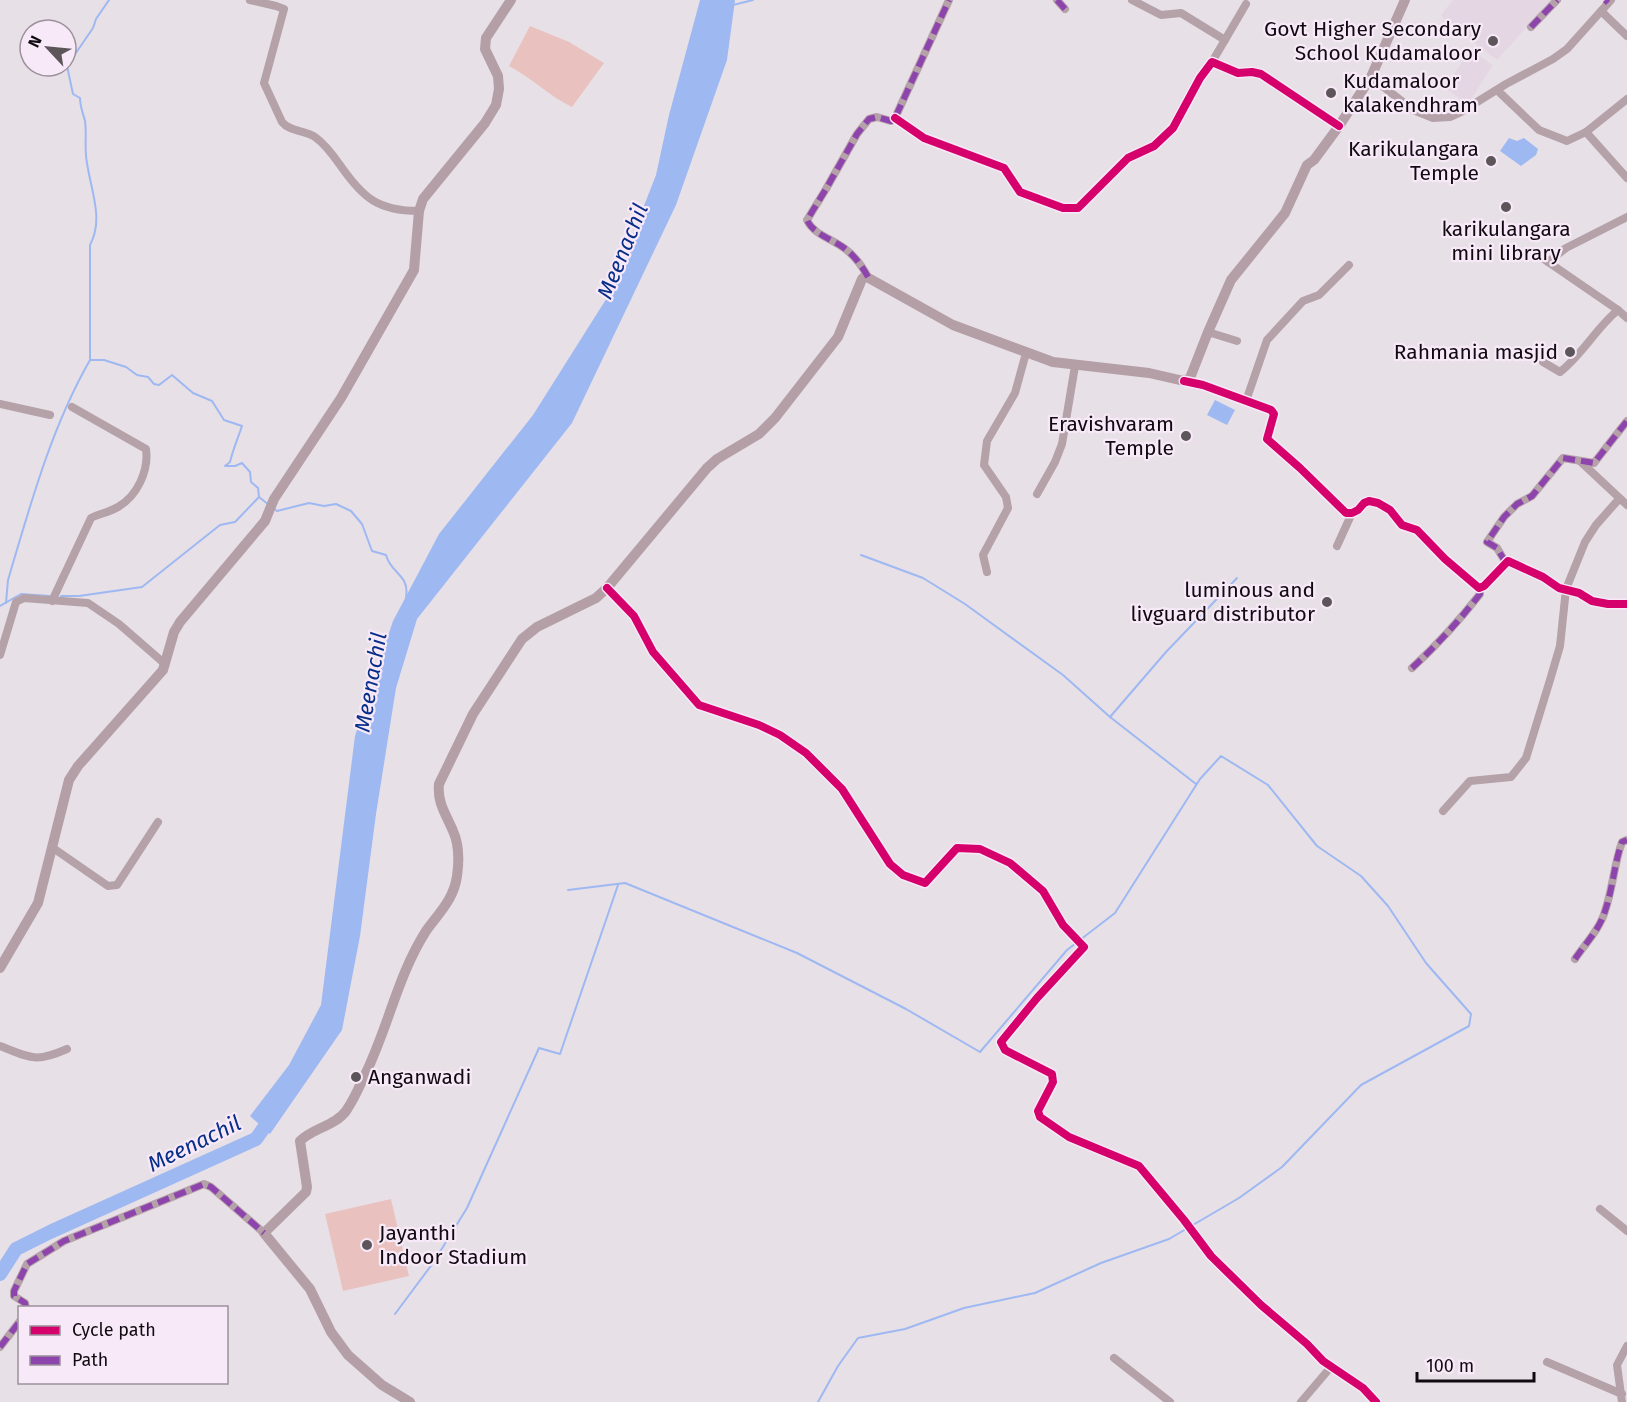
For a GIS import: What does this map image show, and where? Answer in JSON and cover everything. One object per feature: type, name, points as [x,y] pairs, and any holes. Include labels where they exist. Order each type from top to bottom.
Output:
[{"type":"main road","points":[[0,968],[38,903],[69,780],[78,766],[163,670],[174,632],[180,622],[265,521],[274,499],[341,398],[414,270],[419,212],[423,199],[496,105],[499,88],[498,76],[485,49],[486,38],[511,0]]},
{"type":"main road","points":[[410,1402],[382,1385],[348,1355],[331,1332],[310,1289],[264,1233],[306,1191],[300,1141],[338,1118],[348,1107],[375,1058],[410,962],[426,932],[452,896],[457,878],[458,849],[455,833],[437,795],[439,784],[472,714],[522,639],[530,632],[590,602],[607,588],[707,468],[717,459],[759,434],[776,418],[838,337],[862,279],[868,277],[952,325],[1053,362],[1149,373],[1184,381],[1190,378],[1231,280],[1285,213],[1307,165],[1314,160],[1339,126],[1371,77],[1405,0]]},
{"type":"street","points":[[250,0],[284,9],[264,83],[285,127],[315,137],[332,154],[351,181],[370,199],[383,207],[419,212]]},
{"type":"street","points":[[868,277],[846,249],[810,226],[807,220],[857,134],[869,119],[877,117],[891,121],[895,118],[949,0]]},
{"type":"street","points":[[1057,0],[1065,9]]},
{"type":"street","points":[[1132,0],[1161,15],[1180,13],[1225,40]]},
{"type":"street","points":[[1531,27],[1557,0]]},
{"type":"street","points":[[1371,77],[1413,110],[1433,118],[1450,117],[1567,49],[1608,1]]},
{"type":"street","points":[[895,118],[924,138],[1004,168],[1020,192],[1063,208],[1078,208],[1128,158],[1154,146],[1173,128],[1200,78],[1246,4]]},
{"type":"street","points":[[1601,11],[1627,36]]},
{"type":"street","points":[[1212,62],[1238,73],[1261,74],[1339,126]]},
{"type":"street","points":[[1497,90],[1539,130],[1567,141],[1586,132],[1627,99]]},
{"type":"street","points":[[1586,132],[1627,178]]},
{"type":"street","points":[[1548,262],[1566,248],[1627,217]]},
{"type":"street","points":[[1535,252],[1627,318]]},
{"type":"street","points":[[1246,401],[1267,340],[1303,301],[1319,295],[1349,265]]},
{"type":"street","points":[[1543,362],[1560,372],[1618,310]]},
{"type":"street","points":[[1208,332],[1237,341]]},
{"type":"street","points":[[987,572],[983,555],[1008,508],[1006,497],[984,465],[987,441],[1015,393],[1026,353]]},
{"type":"street","points":[[1037,494],[1059,454],[1075,366]]},
{"type":"street","points":[[1184,381],[1203,385],[1271,410],[1274,414],[1267,439],[1346,513],[1358,510],[1364,502],[1378,503],[1390,510],[1402,525],[1417,530],[1445,559],[1479,588],[1480,594],[1468,610],[1442,640],[1412,668]]},
{"type":"street","points":[[0,404],[50,415]]},
{"type":"street","points":[[52,601],[91,518],[116,508],[130,498],[144,474],[147,460],[146,449],[72,407]]},
{"type":"street","points":[[1506,563],[1497,548],[1487,542],[1504,517],[1517,504],[1532,496],[1563,458],[1594,463],[1627,421]]},
{"type":"street","points":[[1580,461],[1627,506]]},
{"type":"street","points":[[1443,811],[1470,781],[1511,777],[1526,758],[1560,646],[1566,589],[1585,542],[1596,525],[1619,499]]},
{"type":"street","points":[[1337,546],[1352,513]]},
{"type":"street","points":[[1479,588],[1484,586],[1508,561],[1559,588],[1580,593],[1592,601],[1627,604]]},
{"type":"street","points":[[607,588],[634,616],[653,652],[699,705],[759,725],[780,735],[806,753],[842,789],[890,864],[903,876],[925,883],[957,848],[980,849],[1010,863],[1043,891],[1063,925],[1084,947],[1003,1038],[1002,1045],[1005,1050],[1052,1074],[1053,1082],[1038,1110],[1040,1117],[1069,1137],[1136,1164],[1184,1220],[1211,1256],[1228,1273],[1307,1344],[1330,1368],[1363,1388],[1376,1402]]},
{"type":"street","points":[[0,655],[16,602],[24,598],[88,603],[119,624],[165,664]]},
{"type":"street","points":[[52,848],[108,886],[117,885],[158,822]]},
{"type":"street","points":[[1575,959],[1599,926],[1605,911],[1617,855],[1622,842],[1627,840]]},
{"type":"street","points":[[0,1046],[35,1059],[47,1058],[67,1049]]},
{"type":"street","points":[[26,1306],[14,1296],[14,1291],[27,1264],[64,1241],[204,1185],[211,1187],[264,1233]]},
{"type":"street","points":[[1600,1209],[1627,1231]]},
{"type":"street","points":[[0,1347],[18,1324]]},
{"type":"street","points":[[1622,1398],[1617,1365],[1627,1346]]},
{"type":"street","points":[[1114,1358],[1170,1402]]},
{"type":"street","points":[[1547,1362],[1622,1398]]},
{"type":"street","points":[[1301,1402],[1330,1368]]},
{"type":"shaded area","name":"Govt Higher Secondary School Kudamaloor","points":[[1453,0],[1551,0],[1497,60],[1441,15]]},
{"type":"shaded area","points":[[530,26],[569,42],[604,63],[572,107],[509,66]]},
{"type":"shaded area","points":[[1470,50],[1493,65],[1468,104],[1445,88]]},
{"type":"shaded area","name":"Jayanthi Indoor Stadium","points":[[391,1199],[409,1276],[343,1291],[325,1214]]},
{"type":"water","points":[[700,0],[735,0],[727,60],[676,205],[572,423],[417,619],[396,688],[360,936],[342,1030],[270,1134],[250,1116],[289,1065],[321,1005],[355,736],[393,621],[439,534],[533,415],[610,293],[656,175],[669,115]]},
{"type":"water","points":[[1509,138],[1517,141],[1524,138],[1538,149],[1536,155],[1521,166],[1500,151]]},
{"type":"water","points":[[1215,400],[1235,410],[1227,425],[1207,415]]},
{"type":"waterway","points":[[109,0],[67,66],[73,94],[80,98],[85,121],[86,158],[96,215],[96,225],[90,245],[90,360],[104,360],[126,367],[159,385],[172,375],[193,393],[212,401],[224,420],[242,426],[230,462],[225,466],[242,463],[250,472],[251,482],[258,488],[259,497],[269,505]]},
{"type":"waterway","points":[[733,5],[753,0]]},
{"type":"waterway","points":[[6,603],[8,580],[43,468],[64,413],[90,360]]},
{"type":"waterway","points":[[61,596],[79,596],[142,587],[220,525],[235,522],[259,497]]},
{"type":"waterway","points":[[273,508],[277,511],[309,503],[324,506],[336,504],[351,511],[362,524],[372,551],[386,555],[388,561],[403,579],[406,597]]},
{"type":"waterway","points":[[861,555],[923,578],[965,604],[1063,675],[1110,717],[1196,784]]},
{"type":"waterway","points":[[1110,717],[1166,652],[1237,578]]},
{"type":"waterway","points":[[0,606],[21,594],[50,596]]},
{"type":"waterway","points":[[568,890],[625,883],[797,953],[906,1009],[980,1052],[1067,950],[1115,913],[1200,779],[1221,756],[1268,785],[1317,846],[1361,876],[1388,906],[1426,963],[1471,1014],[1469,1026],[1361,1085],[1282,1167],[1239,1198],[1169,1239],[1101,1263],[1035,1293],[964,1308],[905,1329],[858,1338],[838,1366],[818,1402]]},
{"type":"waterway","points":[[395,1314],[433,1263],[467,1208],[539,1048],[560,1054],[618,885]]},
{"type":"waterway","name":"Meenachil","points":[[0,1274],[16,1249],[256,1139],[273,1115]]},
{"type":"marked path","points":[[868,277],[851,254],[818,233],[807,220],[857,134],[869,119],[877,117],[891,121],[895,118],[949,0]]},
{"type":"marked path","points":[[1057,0],[1065,9]]},
{"type":"marked path","points":[[1531,27],[1557,0]]},
{"type":"marked path","points":[[1605,0],[1608,3]]},
{"type":"marked path","points":[[1506,563],[1497,548],[1487,542],[1504,517],[1517,504],[1532,496],[1563,458],[1594,463],[1627,421]]},
{"type":"marked path","points":[[1412,668],[1464,614],[1480,594],[1479,588]]},
{"type":"marked path","points":[[1575,959],[1603,918],[1619,850],[1622,842],[1627,840]]},
{"type":"marked path","points":[[26,1306],[25,1303],[14,1296],[14,1291],[27,1264],[64,1241],[204,1184],[211,1187],[264,1233]]},
{"type":"marked path","points":[[0,1347],[18,1324]]},
{"type":"cycle path","points":[[895,118],[924,138],[1004,168],[1020,192],[1063,208],[1078,208],[1128,158],[1154,146],[1173,128],[1200,78],[1212,62],[1238,73],[1261,74],[1339,126]]},
{"type":"cycle path","points":[[1184,381],[1203,385],[1271,410],[1274,414],[1267,439],[1346,513],[1358,510],[1369,501],[1378,503],[1390,510],[1402,525],[1417,530],[1445,559],[1479,588],[1484,586],[1508,561],[1543,577],[1559,588],[1579,593],[1592,601],[1627,604]]},
{"type":"cycle path","points":[[607,588],[634,616],[653,652],[699,705],[759,725],[780,735],[806,753],[842,789],[890,864],[903,875],[925,883],[957,848],[980,849],[1010,863],[1043,891],[1063,925],[1084,947],[1037,998],[1001,1042],[1005,1050],[1052,1074],[1053,1082],[1038,1111],[1040,1117],[1069,1137],[1139,1166],[1211,1256],[1323,1361],[1363,1388],[1376,1402]]},
{"type":"place","name":"Govt Higher Secondary School Kudamaloor","points":[[1493,41]]},
{"type":"place","name":"Kudamaloor kalakendhram","points":[[1331,93]]},
{"type":"place","name":"Karikulangara Temple","points":[[1491,161]]},
{"type":"place","name":"karikulangara mini library","points":[[1506,207]]},
{"type":"place","name":"Rahmania masjid","points":[[1570,352]]},
{"type":"place","name":"Eravishvaram Temple","points":[[1186,436]]},
{"type":"place","name":"luminous and livguard distributor","points":[[1327,602]]},
{"type":"place","name":"Anganwadi","points":[[356,1077]]},
{"type":"place","name":"Jayanthi Indoor Stadium","points":[[367,1245]]}]
